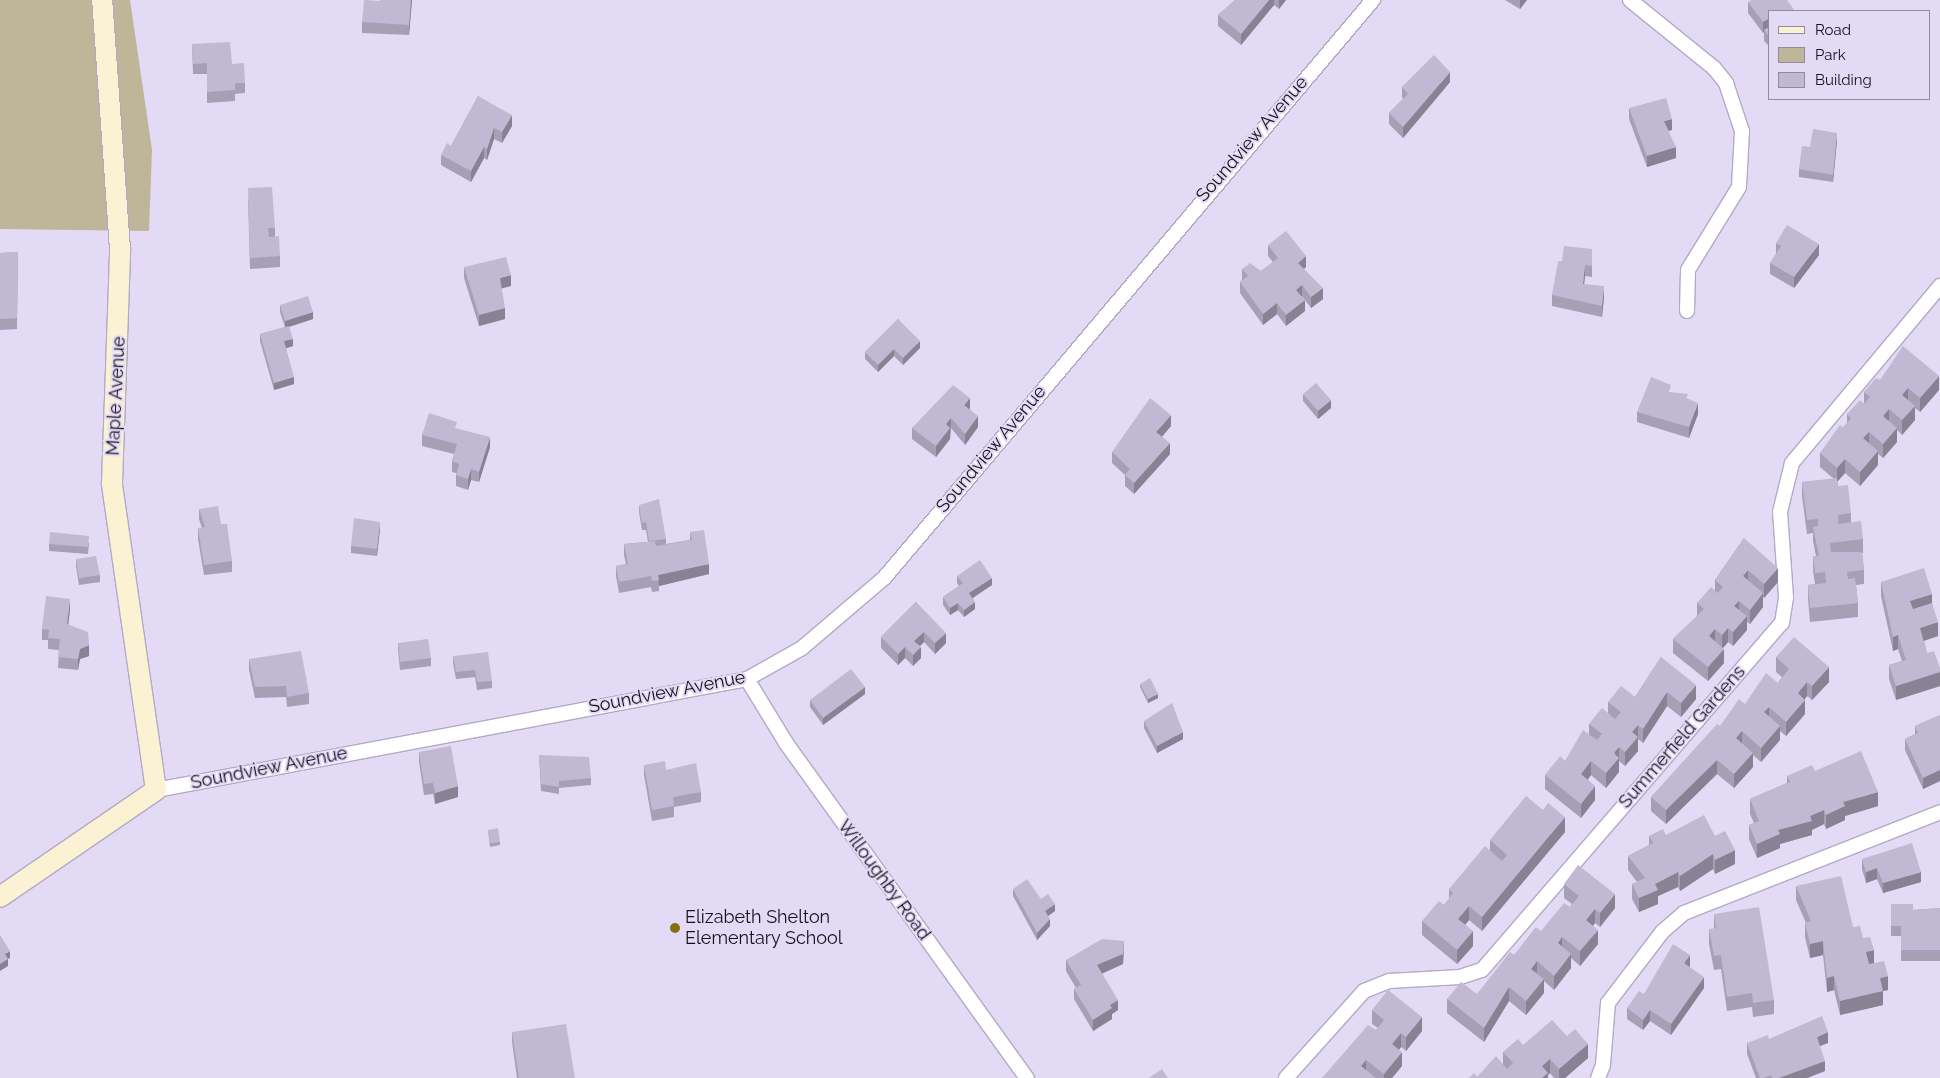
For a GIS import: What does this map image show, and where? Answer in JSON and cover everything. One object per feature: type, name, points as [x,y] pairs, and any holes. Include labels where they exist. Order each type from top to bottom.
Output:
[{"type":"main road","name":"Maple Avenue","points":[[102,0],[120,249],[112,483],[156,790]]},
{"type":"main road","name":"Soundview Avenue","points":[[0,897],[156,790]]},
{"type":"street","name":"Soundview Avenue","points":[[156,790],[747,679],[802,648],[885,577],[1373,0]]},
{"type":"street","points":[[1630,0],[1714,68],[1726,83],[1742,131],[1739,187],[1688,270],[1687,311]]},
{"type":"street","name":"Summerfield Gardens","points":[[1286,1078],[1364,991],[1389,981],[1460,977],[1482,970],[1782,623],[1786,597],[1780,512],[1792,464],[1940,286]]},
{"type":"street","name":"Willoughby Road","points":[[747,679],[792,751],[1027,1078]]},
{"type":"street","points":[[1598,1078],[1608,1003],[1662,932],[1684,913],[1940,812]]},
{"type":"green space","points":[[0,0],[130,0],[152,150],[149,231],[0,229]]},
{"type":"building","points":[[364,0],[411,0],[409,25],[362,22]]},
{"type":"building","points":[[1235,0],[1269,0],[1241,34],[1218,15]]},
{"type":"building","points":[[1751,0],[1787,0],[1794,10],[1768,10],[1768,19],[1763,22],[1748,2]]},
{"type":"building","points":[[230,42],[232,64],[244,63],[245,83],[235,83],[235,90],[207,92],[207,63],[193,64],[192,44]]},
{"type":"building","points":[[1434,55],[1450,72],[1403,127],[1389,113],[1408,94],[1402,87]]},
{"type":"building","points":[[478,96],[512,115],[502,132],[494,128],[487,149],[484,147],[471,171],[441,155],[447,143],[451,146]]},
{"type":"building","points":[[1666,98],[1672,119],[1664,121],[1676,147],[1647,156],[1629,108]]},
{"type":"building","points":[[1813,129],[1837,133],[1833,175],[1799,169],[1802,146],[1810,147]]},
{"type":"building","points":[[272,187],[275,228],[268,228],[269,237],[279,236],[280,256],[250,258],[248,188]]},
{"type":"building","points":[[1787,225],[1819,244],[1794,277],[1770,263],[1781,246],[1776,243]]},
{"type":"building","points":[[1286,231],[1306,256],[1298,263],[1323,288],[1311,297],[1302,285],[1296,290],[1305,300],[1286,315],[1277,303],[1263,314],[1240,282],[1248,276],[1242,269],[1250,263],[1261,271],[1278,258],[1268,245]]},
{"type":"building","points":[[1564,246],[1592,249],[1592,266],[1585,265],[1583,284],[1604,286],[1602,306],[1552,295],[1558,261],[1562,261]]},
{"type":"building","points":[[18,252],[17,318],[0,319],[0,253]]},
{"type":"building","points":[[506,257],[511,275],[500,278],[505,308],[479,315],[464,267]]},
{"type":"building","points":[[308,296],[313,312],[285,321],[280,305]]},
{"type":"building","points":[[898,319],[920,341],[903,358],[894,349],[878,365],[865,352]]},
{"type":"building","points":[[289,326],[293,339],[284,341],[294,377],[274,383],[260,334]]},
{"type":"building","points":[[1903,346],[1939,376],[1920,398],[1908,388],[1902,395],[1915,406],[1902,420],[1889,409],[1883,416],[1897,428],[1883,444],[1869,432],[1863,438],[1878,451],[1860,472],[1845,459],[1837,468],[1820,453],[1840,425],[1843,428],[1851,418],[1847,414],[1860,400],[1864,404],[1870,397],[1864,392],[1876,378],[1880,380]]},
{"type":"building","points":[[1651,377],[1671,385],[1669,392],[1688,394],[1686,398],[1698,403],[1689,427],[1637,412]]},
{"type":"building","points":[[1316,383],[1331,400],[1318,411],[1303,394]]},
{"type":"building","points":[[953,385],[970,398],[964,405],[978,416],[965,434],[951,418],[946,424],[950,428],[936,446],[912,428]]},
{"type":"building","points":[[1150,398],[1171,415],[1156,432],[1170,443],[1134,483],[1125,475],[1130,469],[1112,452]]},
{"type":"building","points":[[429,413],[457,422],[455,428],[490,437],[479,472],[471,469],[468,479],[456,475],[459,464],[452,461],[457,444],[422,435]]},
{"type":"building","points":[[1837,478],[1838,486],[1848,485],[1851,513],[1838,515],[1838,524],[1861,521],[1863,539],[1830,543],[1831,552],[1862,552],[1864,570],[1847,572],[1848,579],[1855,578],[1858,603],[1810,608],[1808,585],[1826,583],[1825,572],[1815,573],[1813,556],[1819,556],[1813,527],[1818,526],[1818,519],[1807,520],[1802,482]]},
{"type":"building","points":[[659,499],[666,539],[649,541],[646,522],[642,523],[639,505]]},
{"type":"building","points":[[218,506],[221,524],[227,524],[232,561],[204,565],[198,528],[205,527],[199,509]]},
{"type":"building","points":[[354,518],[380,522],[377,549],[351,546]]},
{"type":"building","points":[[704,530],[709,564],[658,575],[659,580],[652,581],[651,576],[619,582],[616,566],[628,564],[624,544],[655,541],[656,546],[692,540],[690,532]]},
{"type":"building","points":[[50,532],[89,536],[88,547],[49,544]]},
{"type":"building","points":[[1744,538],[1778,568],[1764,584],[1748,570],[1743,576],[1763,593],[1750,610],[1739,601],[1734,606],[1747,616],[1733,632],[1728,628],[1722,635],[1715,629],[1709,636],[1724,649],[1708,667],[1673,639],[1704,609],[1697,603],[1711,587],[1718,593],[1723,587],[1715,580]]},
{"type":"building","points":[[96,556],[100,575],[79,578],[76,559]]},
{"type":"building","points":[[980,560],[992,578],[969,593],[975,602],[964,610],[958,603],[950,608],[943,597],[963,583],[957,576]]},
{"type":"building","points":[[1924,568],[1932,594],[1910,601],[1913,609],[1932,603],[1938,622],[1920,628],[1927,653],[1934,651],[1940,672],[1896,686],[1889,665],[1906,660],[1898,635],[1893,637],[1881,582]]},
{"type":"building","points":[[46,596],[70,599],[67,624],[88,632],[89,645],[80,649],[78,659],[58,657],[60,639],[48,638],[49,630],[42,629]]},
{"type":"building","points":[[916,602],[946,633],[935,643],[924,632],[914,641],[921,647],[913,655],[905,647],[898,654],[881,637]]},
{"type":"building","points":[[1794,637],[1829,667],[1812,686],[1807,682],[1798,693],[1805,700],[1786,722],[1769,707],[1764,712],[1780,726],[1761,748],[1742,731],[1736,738],[1753,753],[1734,774],[1717,760],[1666,810],[1651,797],[1717,724],[1720,726],[1739,699],[1745,704],[1766,673],[1778,683],[1789,669],[1776,657]]},
{"type":"building","points":[[428,639],[431,658],[400,662],[398,643]]},
{"type":"building","points":[[301,651],[309,693],[287,697],[286,686],[255,687],[249,659]]},
{"type":"building","points":[[488,652],[492,681],[477,682],[475,670],[456,672],[453,656]]},
{"type":"building","points":[[1661,657],[1696,685],[1681,703],[1667,692],[1643,729],[1638,725],[1632,732],[1638,737],[1625,752],[1619,747],[1614,753],[1619,758],[1606,773],[1591,761],[1581,774],[1595,786],[1581,804],[1545,775],[1560,756],[1565,761],[1583,730],[1597,740],[1602,734],[1589,724],[1602,708],[1615,719],[1621,712],[1608,702],[1621,686],[1635,697]]},
{"type":"building","points":[[851,669],[865,687],[823,718],[810,700]]},
{"type":"building","points":[[1150,678],[1158,694],[1148,699],[1140,684]]},
{"type":"building","points":[[1172,703],[1183,732],[1157,746],[1144,721]]},
{"type":"building","points":[[1940,715],[1940,770],[1923,778],[1905,739],[1918,733],[1915,726]]},
{"type":"building","points":[[451,746],[458,786],[435,793],[433,783],[424,784],[419,752]]},
{"type":"building","points":[[1861,751],[1878,792],[1843,802],[1845,806],[1826,815],[1824,810],[1810,816],[1812,821],[1778,830],[1780,834],[1757,844],[1749,825],[1759,821],[1750,799],[1790,782],[1787,776],[1812,765],[1815,771]]},
{"type":"building","points":[[539,755],[589,757],[591,778],[559,781],[559,787],[541,784]]},
{"type":"building","points":[[665,761],[666,770],[696,763],[701,792],[673,797],[674,806],[652,810],[644,765]]},
{"type":"building","points":[[1526,796],[1543,810],[1548,803],[1565,817],[1482,917],[1469,906],[1458,919],[1473,931],[1457,950],[1422,921],[1439,901],[1444,905],[1453,893],[1449,889],[1485,846],[1502,861],[1507,855],[1490,840]]},
{"type":"building","points":[[1704,815],[1715,836],[1725,831],[1735,850],[1715,860],[1713,854],[1680,876],[1678,872],[1655,884],[1658,890],[1639,898],[1632,884],[1645,878],[1628,856],[1653,843],[1649,836],[1663,829],[1666,835]]},
{"type":"building","points":[[498,828],[500,842],[490,843],[488,830]]},
{"type":"building","points":[[1912,843],[1921,872],[1883,883],[1877,868],[1866,872],[1862,859]]},
{"type":"building","points":[[1578,865],[1615,894],[1600,913],[1595,909],[1586,920],[1598,930],[1580,951],[1562,937],[1558,943],[1571,954],[1554,976],[1537,961],[1531,969],[1544,979],[1526,1001],[1509,987],[1484,1028],[1447,999],[1461,982],[1477,994],[1510,952],[1514,955],[1536,927],[1541,931],[1564,903],[1570,907],[1579,896],[1564,884]]},
{"type":"building","points":[[1841,876],[1853,927],[1860,926],[1863,938],[1870,937],[1874,950],[1866,952],[1869,964],[1884,961],[1888,976],[1880,978],[1883,991],[1840,1001],[1834,976],[1827,978],[1823,941],[1810,944],[1805,923],[1811,921],[1796,886]]},
{"type":"building","points":[[1027,879],[1041,899],[1048,894],[1055,904],[1045,911],[1050,919],[1037,933],[1013,889]]},
{"type":"building","points":[[1891,904],[1913,904],[1913,910],[1940,908],[1940,950],[1901,950],[1901,926],[1891,926]]},
{"type":"building","points":[[1759,907],[1774,1000],[1753,1003],[1752,993],[1727,997],[1721,955],[1714,956],[1709,929],[1716,928],[1714,914]]},
{"type":"building","points":[[0,935],[10,951],[5,954],[8,959],[0,964]]},
{"type":"building","points":[[1102,939],[1124,941],[1123,954],[1097,965],[1118,1000],[1110,1005],[1112,1008],[1093,1020],[1074,989],[1081,985],[1066,960]]},
{"type":"building","points":[[1673,944],[1690,955],[1684,963],[1704,977],[1671,1024],[1650,1010],[1643,1020],[1627,1008],[1639,991],[1644,994]]},
{"type":"building","points":[[1388,990],[1422,1017],[1406,1037],[1401,1033],[1392,1044],[1402,1052],[1384,1074],[1366,1060],[1361,1066],[1376,1078],[1322,1078],[1368,1025],[1376,1030],[1384,1020],[1372,1010]]},
{"type":"building","points":[[1822,1016],[1828,1032],[1817,1037],[1825,1061],[1779,1078],[1772,1078],[1771,1075],[1760,1078],[1747,1043],[1768,1035],[1769,1039]]},
{"type":"building","points":[[1552,1020],[1567,1036],[1575,1029],[1588,1044],[1559,1069],[1550,1059],[1542,1066],[1548,1073],[1542,1078],[1469,1078],[1474,1073],[1477,1077],[1496,1056],[1507,1069],[1513,1063],[1503,1052],[1518,1039],[1523,1045]]},
{"type":"building","points":[[566,1024],[575,1078],[519,1078],[512,1032]]},
{"type":"building","points":[[1162,1069],[1168,1078],[1149,1078]]},
{"type":"place","name":"Elizabeth Shelton Elementary School","points":[[675,928]]}]
